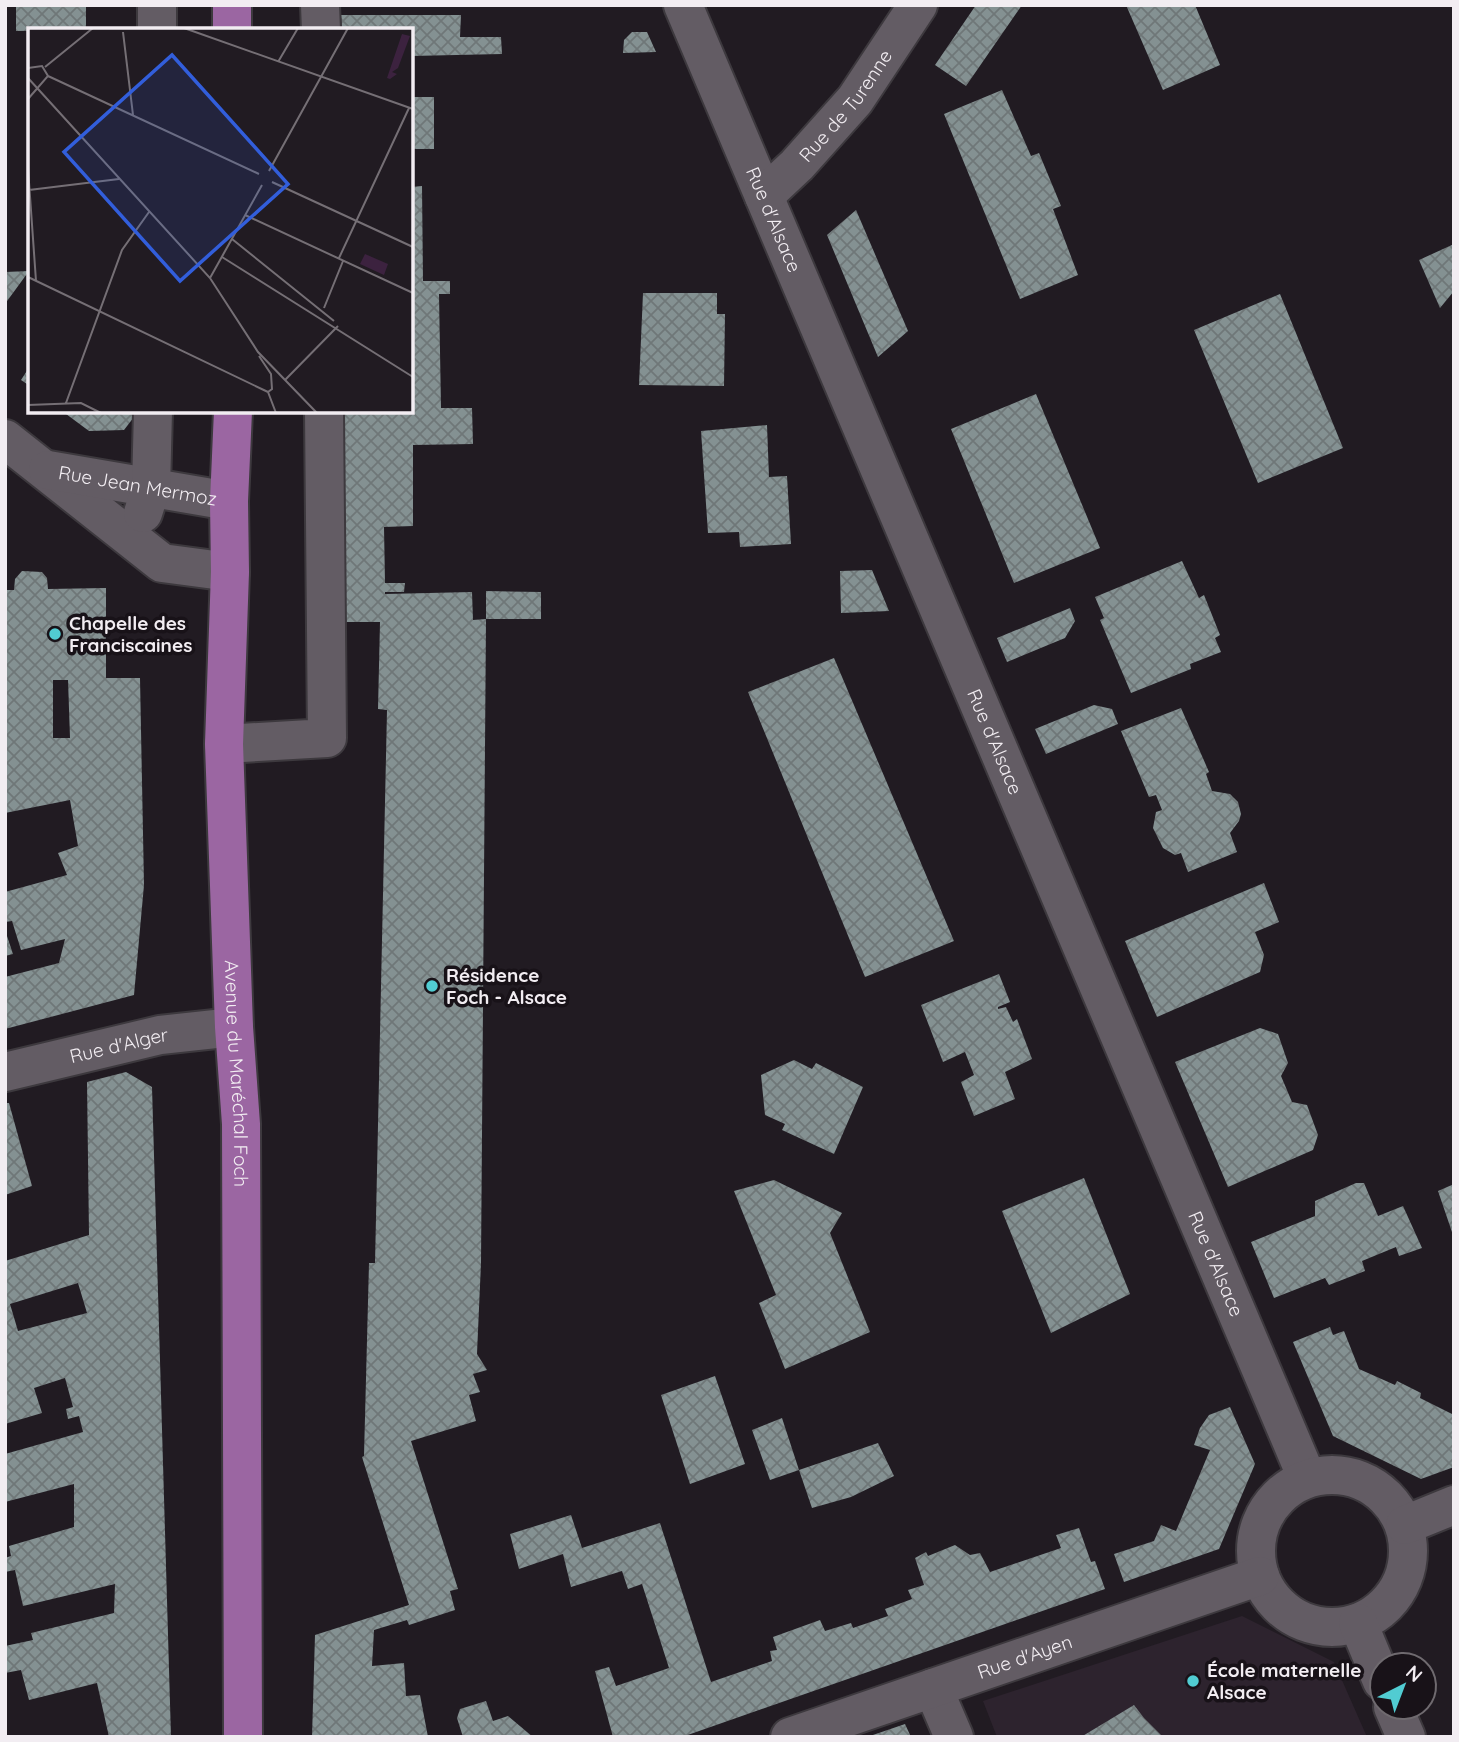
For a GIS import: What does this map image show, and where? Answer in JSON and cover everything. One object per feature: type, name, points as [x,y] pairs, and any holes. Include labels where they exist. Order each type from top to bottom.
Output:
[{"type":"main road","points":[[232,5],[232,28]]},
{"type":"main road","name":"Avenue du Maréchal Foch","points":[[233,413],[224,744],[234,1027],[241,1124],[243,1737]]},
{"type":"street","points":[[157,5],[157,28]]},
{"type":"street","points":[[320,5],[321,28]]},
{"type":"street","name":"Rue d'Alsace","points":[[683,5],[1307,1478]]},
{"type":"street","name":"Rue de Turenne","points":[[764,196],[797,165],[855,100],[918,5]]},
{"type":"street","points":[[134,540],[151,488],[153,413]]},
{"type":"street","points":[[224,744],[327,738],[324,413]]},
{"type":"street","name":"Rue Jean Mermoz","points":[[5,439],[163,563],[230,572]]},
{"type":"street","name":"Rue Jean Mermoz","points":[[47,470],[229,501]]},
{"type":"street","name":"Rue d'Alger","points":[[5,1072],[160,1035],[234,1027]]},
{"type":"street","points":[[1331,1474],[1354,1478],[1376,1488],[1393,1504],[1405,1525],[1409,1549],[1405,1573],[1396,1594],[1379,1611],[1358,1623],[1334,1627],[1310,1624],[1288,1614],[1271,1597],[1260,1576],[1256,1552],[1259,1528],[1269,1507],[1286,1490],[1307,1478],[1331,1474]]},
{"type":"street","points":[[1405,1525],[1454,1505]]},
{"type":"street","name":"Rue d'Ayen","points":[[790,1737],[1260,1576]]},
{"type":"street","points":[[1358,1623],[1370,1651]]},
{"type":"street","points":[[933,1688],[954,1737]]},
{"type":"shaded area","name":"École maternelle Alsace","points":[[1242,1616],[1334,1662],[1367,1737],[997,1737],[983,1701]]},
{"type":"building","points":[[16,5],[86,5],[86,28],[28,28],[28,31],[16,31]]},
{"type":"building","points":[[976,5],[1022,5],[966,86],[935,65]]},
{"type":"building","points":[[1126,5],[1195,5],[1220,65],[1163,90]]},
{"type":"building","points":[[341,15],[461,15],[460,37],[501,37],[502,54],[413,56],[413,28],[342,28]]},
{"type":"building","points":[[632,32],[647,32],[656,52],[623,53],[624,40]]},
{"type":"building","points":[[1002,90],[1031,156],[1039,153],[1061,206],[1053,209],[1078,275],[1020,299],[944,114]]},
{"type":"building","points":[[413,97],[434,97],[434,149],[413,149]]},
{"type":"building","points":[[422,186],[423,281],[450,281],[450,294],[439,294],[441,408],[472,408],[473,444],[413,445],[413,526],[384,527],[385,583],[405,583],[404,592],[385,594],[472,592],[473,620],[486,619],[481,1263],[477,1354],[487,1370],[473,1374],[480,1392],[469,1395],[476,1421],[411,1441],[458,1589],[450,1591],[455,1610],[409,1625],[407,1620],[374,1630],[372,1666],[404,1663],[406,1696],[420,1695],[428,1737],[312,1737],[315,1635],[409,1605],[362,1457],[369,1263],[375,1263],[387,710],[378,709],[380,622],[346,622],[344,413],[413,413],[413,187]]},
{"type":"building","points":[[856,210],[908,331],[878,357],[827,235]]},
{"type":"building","points":[[1454,244],[1454,291],[1440,308],[1419,260]]},
{"type":"building","points":[[28,271],[5,304],[5,272]]},
{"type":"building","points":[[643,293],[717,293],[717,314],[725,314],[724,386],[639,385]]},
{"type":"building","points":[[1280,294],[1343,448],[1258,483],[1194,330]]},
{"type":"building","points":[[28,369],[28,385],[21,380]]},
{"type":"building","points":[[1036,394],[1100,548],[1014,583],[951,429]]},
{"type":"building","points":[[65,413],[134,413],[124,430],[89,431]]},
{"type":"building","points":[[767,425],[769,477],[787,476],[791,544],[740,547],[739,532],[708,533],[701,431]]},
{"type":"building","points":[[1182,561],[1199,598],[1204,595],[1220,635],[1215,638],[1221,652],[1190,664],[1191,669],[1131,693],[1100,620],[1104,618],[1095,597]]},
{"type":"building","points":[[872,570],[889,611],[841,613],[840,571]]},
{"type":"building","points":[[22,571],[42,572],[47,578],[48,589],[106,588],[106,678],[140,678],[144,885],[134,995],[5,1029],[5,977],[59,963],[65,939],[21,950],[12,921],[5,922],[5,892],[67,875],[58,853],[78,846],[70,800],[5,813],[5,590],[14,590],[15,579]],"holes":[[[53,680],[68,680],[70,738],[53,738]]]},
{"type":"building","points":[[486,591],[541,592],[541,619],[486,619]]},
{"type":"building","points":[[1070,608],[1075,621],[1065,638],[1007,662],[997,638]]},
{"type":"building","points":[[834,658],[954,941],[865,977],[748,692]]},
{"type":"building","points":[[1094,705],[1112,709],[1118,724],[1046,754],[1035,729]]},
{"type":"building","points":[[1181,708],[1209,772],[1206,774],[1212,791],[1230,794],[1238,802],[1241,814],[1230,833],[1237,852],[1188,872],[1181,853],[1175,855],[1163,848],[1153,828],[1156,812],[1162,810],[1156,795],[1149,797],[1121,731]]},
{"type":"building","points":[[1264,883],[1279,922],[1255,932],[1264,955],[1260,972],[1157,1017],[1125,941]]},
{"type":"building","points":[[5,930],[13,954],[5,956]]},
{"type":"building","points":[[999,974],[1010,1002],[998,1009],[1006,1007],[1013,1022],[1017,1019],[1032,1059],[1005,1072],[1015,1099],[974,1116],[961,1082],[974,1075],[965,1052],[943,1062],[921,1005]]},
{"type":"building","points":[[1260,1028],[1278,1034],[1288,1063],[1281,1076],[1292,1102],[1307,1105],[1318,1135],[1313,1150],[1228,1187],[1175,1062]]},
{"type":"building","points":[[794,1060],[812,1069],[816,1063],[863,1087],[834,1154],[782,1130],[785,1124],[765,1115],[761,1075]]},
{"type":"building","points":[[126,1072],[152,1087],[171,1737],[109,1737],[97,1683],[29,1700],[21,1670],[5,1673],[5,1646],[33,1640],[31,1633],[114,1613],[115,1584],[23,1606],[15,1570],[5,1572],[5,1558],[11,1556],[9,1546],[74,1527],[74,1484],[5,1502],[5,1454],[83,1432],[79,1416],[68,1419],[66,1409],[73,1407],[65,1378],[34,1388],[42,1413],[5,1424],[5,1261],[89,1235],[87,1082]],"holes":[[[78,1283],[87,1313],[18,1331],[10,1304]]]},
{"type":"building","points":[[5,1103],[9,1103],[32,1186],[5,1195]]},
{"type":"building","points":[[1084,1178],[1130,1294],[1051,1333],[1002,1211]]},
{"type":"building","points":[[774,1180],[842,1213],[830,1233],[870,1332],[785,1369],[759,1303],[776,1295],[734,1191]]},
{"type":"building","points":[[1356,1183],[1364,1183],[1378,1216],[1403,1206],[1422,1248],[1399,1256],[1396,1247],[1362,1261],[1365,1271],[1329,1285],[1325,1278],[1274,1298],[1251,1242],[1315,1216],[1315,1201]]},
{"type":"building","points":[[1454,1184],[1454,1235],[1453,1235],[1438,1191]]},
{"type":"building","points":[[1330,1327],[1333,1335],[1344,1331],[1359,1369],[1395,1385],[1397,1381],[1421,1393],[1420,1398],[1454,1415],[1454,1467],[1421,1479],[1333,1436],[1293,1342]]},
{"type":"building","points":[[715,1376],[745,1464],[690,1484],[661,1395]]},
{"type":"building","points":[[1230,1407],[1255,1464],[1219,1549],[1124,1582],[1114,1554],[1154,1541],[1161,1525],[1176,1531],[1210,1450],[1194,1445],[1200,1428],[1209,1415]]},
{"type":"building","points":[[782,1418],[799,1470],[770,1480],[752,1430]]},
{"type":"building","points":[[878,1443],[894,1476],[851,1497],[812,1508],[799,1470]]},
{"type":"building","points":[[571,1515],[582,1548],[660,1523],[711,1682],[772,1661],[770,1651],[777,1650],[773,1637],[820,1620],[825,1631],[851,1623],[853,1628],[888,1616],[885,1609],[912,1599],[908,1590],[924,1585],[915,1558],[926,1552],[928,1556],[955,1545],[970,1555],[980,1553],[990,1572],[1061,1548],[1056,1535],[1079,1528],[1091,1562],[1095,1561],[1105,1589],[682,1737],[613,1737],[595,1671],[609,1667],[616,1686],[669,1668],[642,1584],[628,1589],[622,1571],[571,1587],[563,1554],[519,1569],[510,1534]]},
{"type":"building","points":[[486,1701],[493,1721],[508,1716],[533,1737],[463,1737],[457,1718],[460,1709]]},
{"type":"building","points":[[1134,1705],[1163,1737],[1081,1737]]},
{"type":"building","points":[[905,1724],[911,1737],[870,1737],[870,1736]]},
{"type":"place","name":"Chapelle des Franciscaines","points":[[55,634]]},
{"type":"place","name":"Résidence Foch - Alsace","points":[[432,986]]},
{"type":"place","name":"École maternelle Alsace","points":[[1193,1681]]}]
